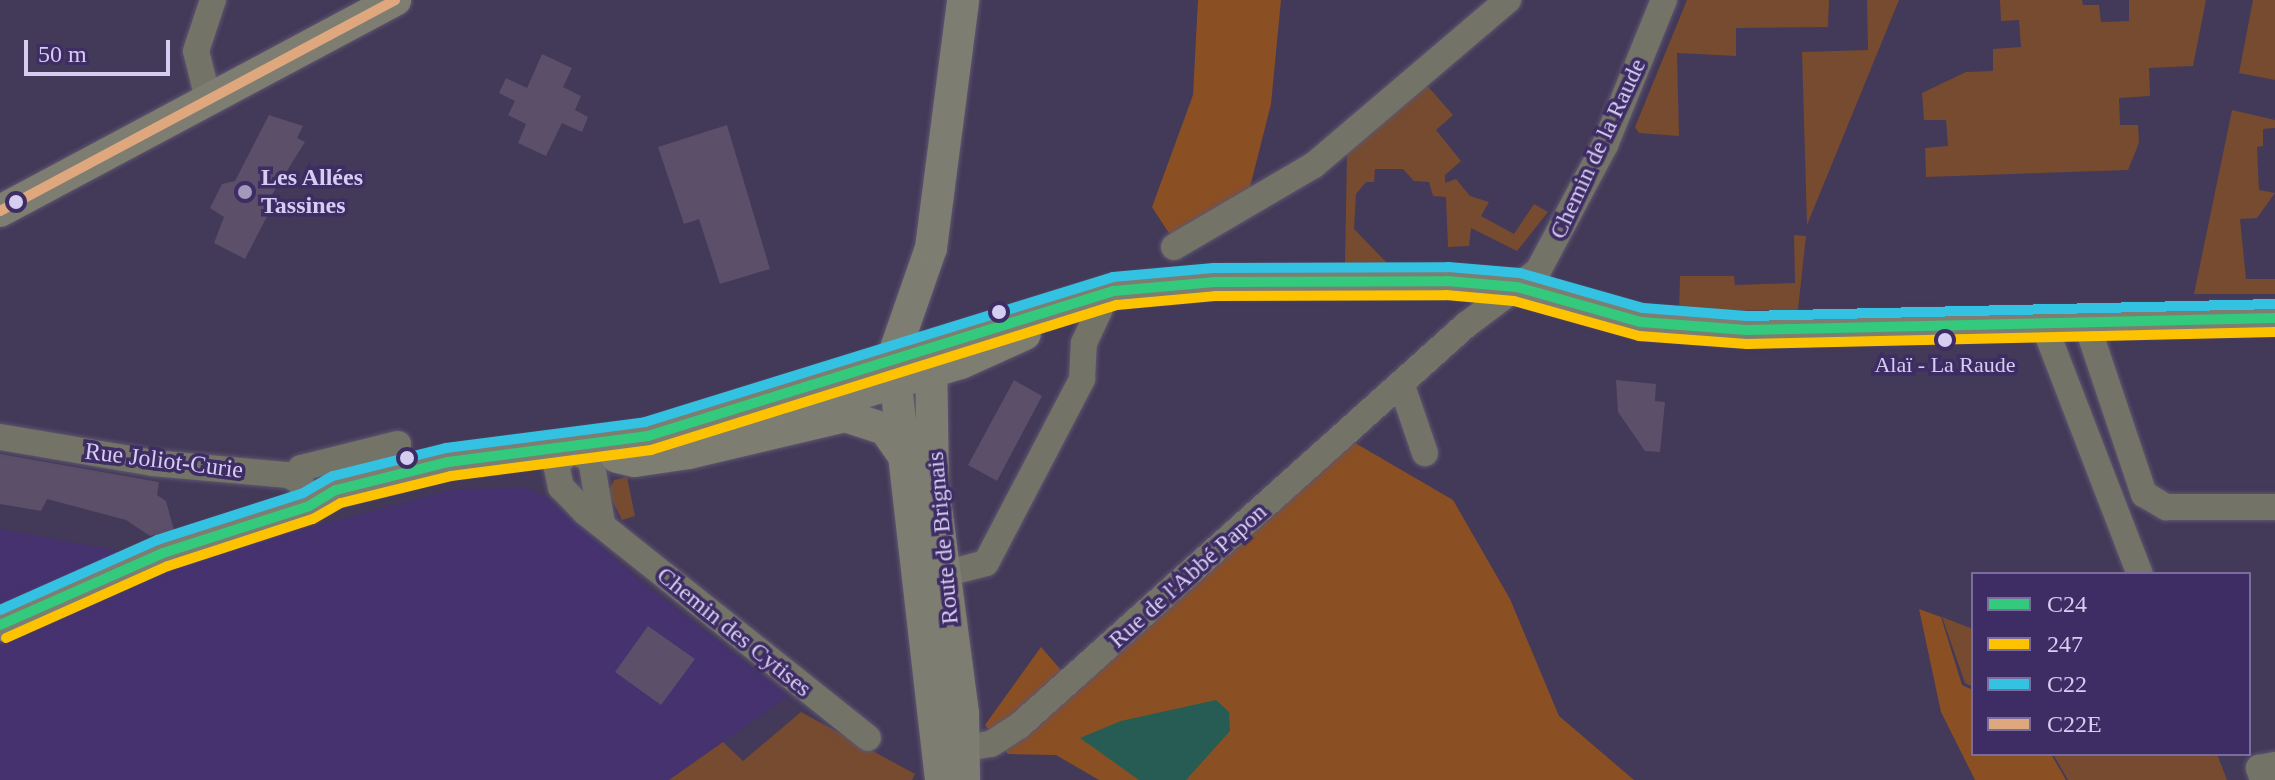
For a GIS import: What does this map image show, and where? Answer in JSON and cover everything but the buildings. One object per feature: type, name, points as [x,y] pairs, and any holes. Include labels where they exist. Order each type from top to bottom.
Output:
[{"type":"main road","points":[[0,211],[207,95],[395,0]]},
{"type":"main road","name":"Route de Brignais","points":[[941,780],[908,461],[912,367],[931,248],[963,0]]},
{"type":"main road","name":"Rue Joliot-Curie","points":[[584,458],[706,421],[912,367],[1090,294],[1214,282],[1439,281],[1517,287],[1674,326],[1807,331],[2275,318]]},
{"type":"main road","name":"Rue Joliot-Curie","points":[[303,492],[340,506],[449,476],[584,458],[912,367],[1066,315],[1256,284]]},
{"type":"main road","name":"Route de Brignais","points":[[912,367],[933,485],[965,748],[964,780]]},
{"type":"main road","name":"Rue Joliot-Curie","points":[[584,458],[635,461],[689,453],[845,416],[885,429],[908,461]]},
{"type":"main road","points":[[0,625],[303,492]]},
{"type":"street","points":[[207,95],[196,51],[213,0]]},
{"type":"street","points":[[1174,247],[1314,165],[1508,0]]},
{"type":"street","name":"Chemin de la Raude","points":[[1517,287],[1543,265],[1598,158],[1664,0]]},
{"type":"street","name":"Rue de l'Abbé Papon","points":[[965,748],[991,744],[1019,726],[1517,287]]},
{"type":"street","points":[[944,574],[986,563],[1082,379],[1084,343],[1100,308]]},
{"type":"street","points":[[2086,322],[2144,494],[2166,507],[2275,507]]},
{"type":"street","points":[[2043,323],[2139,572]]},
{"type":"street","points":[[1402,386],[1425,453]]},
{"type":"street","name":"Rue Joliot-Curie","points":[[0,437],[303,492]]},
{"type":"street","points":[[303,492],[301,468],[398,444]]},
{"type":"street","name":"Chemin des Cytises","points":[[584,458],[561,487],[868,738]]},
{"type":"street","points":[[2263,780],[2259,768],[2275,765]]},
{"type":"shaded area","points":[[1198,0],[1281,0],[1271,104],[1248,195],[1174,241],[1152,207],[1193,95]]},
{"type":"shaded area","points":[[1687,0],[1829,0],[1828,27],[1736,28],[1736,56],[1677,53],[1679,136],[1639,133],[1635,127]]},
{"type":"shaded area","points":[[1867,0],[1899,0],[1807,225],[1802,52],[1868,50]]},
{"type":"shaded area","points":[[2000,0],[2082,0],[2083,5],[2099,5],[2101,22],[2129,21],[2129,0],[2206,0],[2193,66],[2149,68],[2150,96],[2119,98],[2120,125],[2138,125],[2139,143],[2128,170],[1926,177],[1925,148],[1948,146],[1946,120],[1924,120],[1922,93],[1966,72],[1993,71],[1993,49],[2021,47],[2019,20],[2001,21]]},
{"type":"shaded area","points":[[2253,0],[2275,0],[2275,80],[2239,73]]},
{"type":"shaded area","points":[[1425,83],[1453,115],[1436,130],[1461,161],[1445,175],[1445,183],[1456,179],[1470,196],[1489,202],[1481,216],[1514,234],[1534,204],[1548,212],[1517,251],[1471,228],[1469,246],[1448,247],[1446,197],[1433,196],[1429,182],[1414,181],[1403,169],[1375,169],[1374,182],[1366,182],[1356,194],[1354,229],[1387,263],[1345,263],[1347,152]]},
{"type":"shaded area","points":[[2232,110],[2275,120],[2275,128],[2263,129],[2263,146],[2257,147],[2259,190],[2275,193],[2257,218],[2240,219],[2246,279],[2275,279],[2275,294],[2194,294]]},
{"type":"shaded area","points":[[1794,235],[1806,236],[1798,310],[1679,311],[1680,276],[1734,276],[1735,285],[1795,283]]},
{"type":"shaded area","points":[[1350,440],[1453,500],[1510,599],[1559,716],[1634,780],[1099,780],[1056,755],[1008,754],[985,725],[1041,647],[1075,686]]},
{"type":"shaded area","points":[[627,477],[635,516],[622,520],[608,492],[614,480]]},
{"type":"shaded area","points":[[527,488],[548,498],[639,580],[789,696],[669,780],[0,780],[0,529],[179,562],[456,489]]},
{"type":"shaded area","points":[[1919,609],[1941,617],[1962,685],[1971,689],[1971,756],[2052,756],[2066,780],[1975,780],[1941,712]]},
{"type":"shaded area","points":[[1942,617],[1971,628],[1971,686],[1965,683]]},
{"type":"shaded area","points":[[1216,700],[1229,712],[1230,731],[1186,780],[1139,780],[1080,738],[1121,721]]},
{"type":"shaded area","points":[[801,712],[915,774],[912,780],[669,780],[723,742],[743,761]]},
{"type":"shaded area","points":[[2054,756],[2218,756],[2227,780],[2068,780]]},
{"type":"transit line","name":"C22E","points":[[0,211],[395,0]]},
{"type":"transit line","name":"C22","points":[[0,610],[157,540],[303,493],[333,476],[446,448],[645,422],[1113,277],[1214,268],[1448,267],[1520,273],[1643,308],[1747,316],[2275,304]]},
{"type":"transit line","name":"C24","points":[[0,625],[163,553],[309,506],[336,490],[448,462],[648,436],[1114,291],[1214,282],[1447,281],[1517,287],[1641,322],[1747,330],[2275,318]]},
{"type":"transit line","name":"247","points":[[6,638],[168,566],[313,519],[341,503],[451,476],[651,450],[1117,305],[1215,296],[1446,295],[1514,301],[1639,336],[1747,344],[2275,332]]},
{"type":"place","name":"Les Allées Tassines","points":[[245,192]]},
{"type":"place","name":"Alaï - La Raude","points":[[1945,340]]}]
